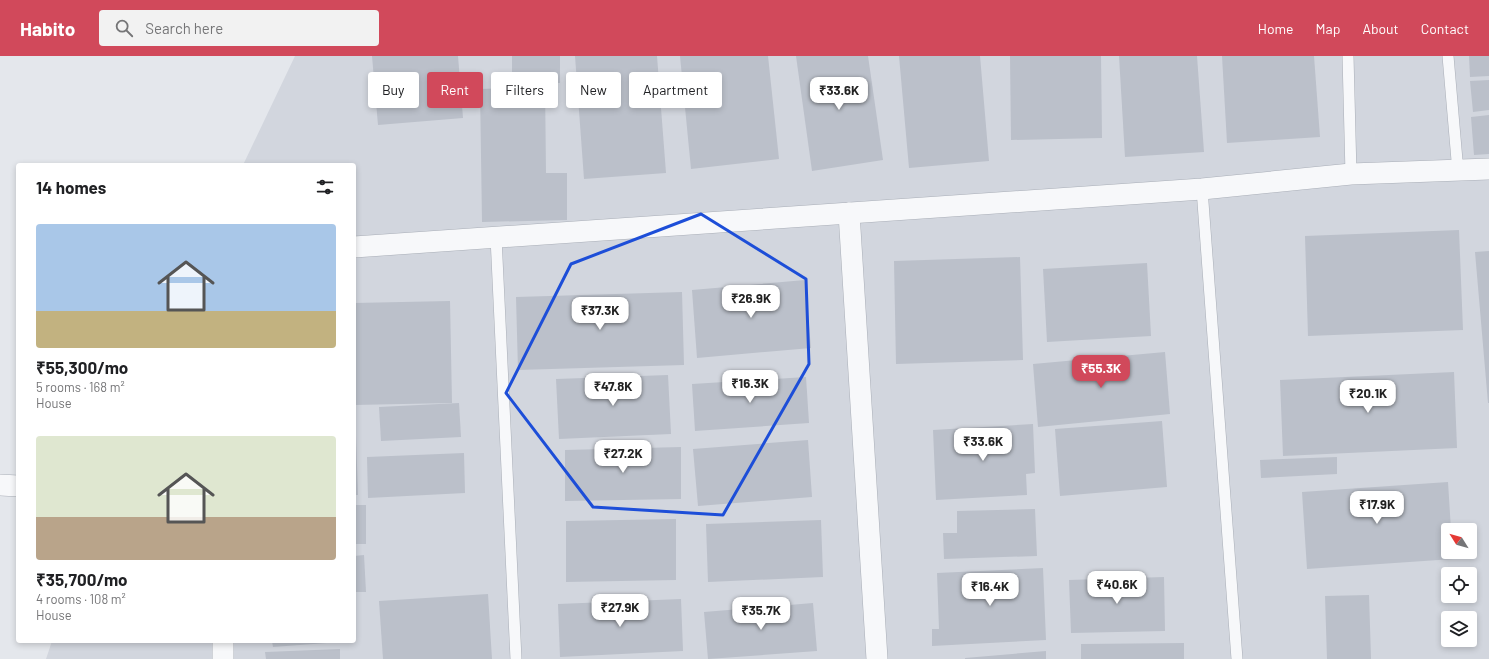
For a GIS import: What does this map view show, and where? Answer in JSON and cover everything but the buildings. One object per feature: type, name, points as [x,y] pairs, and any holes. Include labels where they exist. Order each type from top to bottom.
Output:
[{"type":"street","points":[[356,247],[1202,189],[1351,174],[1458,172],[1489,169]]},
{"type":"street","points":[[849,213],[878,659]]},
{"type":"street","points":[[0,485],[16,486]]},
{"type":"street","points":[[222,643],[223,659]]},
{"type":"lane","points":[[1348,56],[1351,174]]},
{"type":"lane","points":[[1448,56],[1458,172]]},
{"type":"lane","points":[[1202,189],[1237,659]]},
{"type":"lane","points":[[496,238],[516,659]]},
{"type":"highlighted area","points":[[701,214],[806,279],[809,364],[723,515],[593,507],[506,393],[571,264]]},
{"type":"shaded area","points":[[295,56],[1489,56],[1489,659],[46,659],[51,643],[356,643],[356,163],[244,163]]}]
